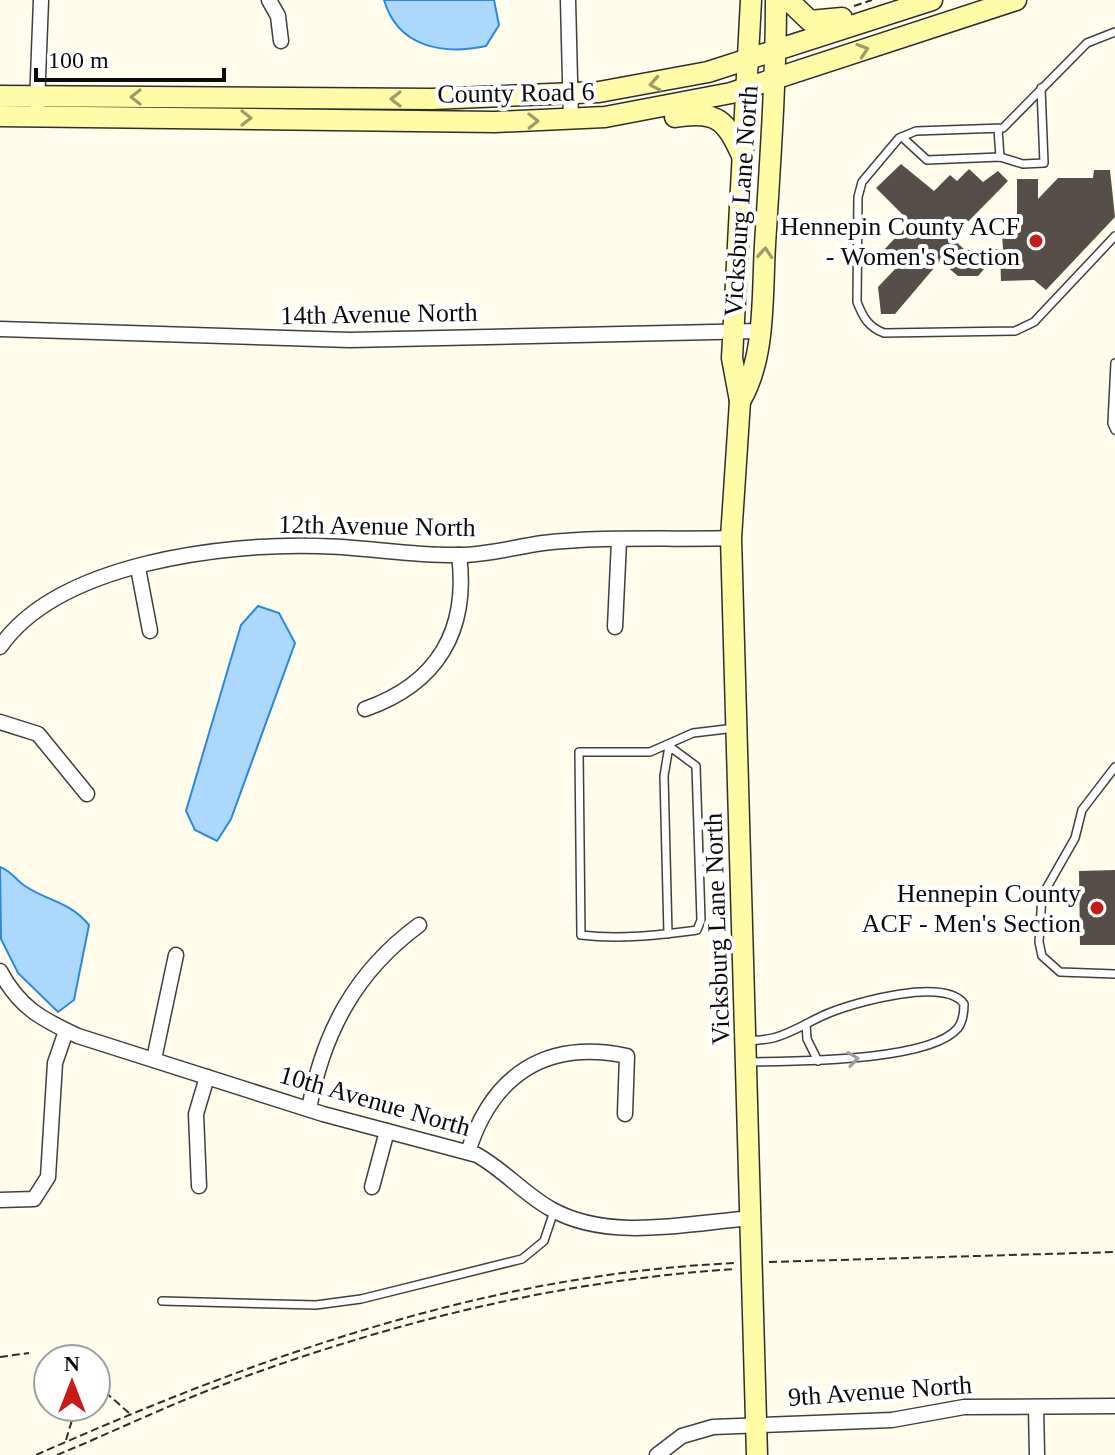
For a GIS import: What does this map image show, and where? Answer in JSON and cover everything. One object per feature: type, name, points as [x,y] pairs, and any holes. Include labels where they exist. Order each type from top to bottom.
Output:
[{"type":"main road","name":"Vicksburg Lane North","points":[[751,0],[734,331],[733,369],[740,401],[731,538],[757,1455]]},
{"type":"main road","name":"Vicksburg Lane North","points":[[740,401],[752,375],[759,331],[776,0]]},
{"type":"main road","points":[[788,0],[803,17],[821,23],[899,0]]},
{"type":"main road","name":"County Road 6","points":[[0,116],[37,106],[569,95],[675,80],[932,0]]},
{"type":"main road","name":"County Road 6","points":[[0,96],[37,106],[576,120],[674,106],[748,88],[1016,0]]},
{"type":"main road","points":[[576,120],[615,126],[706,114],[719,119],[730,130],[745,162]]},
{"type":"street","points":[[37,106],[41,0]]},
{"type":"street","points":[[269,0],[278,16],[281,41]]},
{"type":"street","points":[[568,0],[569,95],[576,120]]},
{"type":"street","name":"14th Avenue North","points":[[0,329],[350,340],[759,331]]},
{"type":"street","name":"12th Avenue North","points":[[0,647],[24,619],[67,591],[138,568],[262,547],[318,546],[459,555],[545,543],[731,538]]},
{"type":"street","points":[[615,627],[619,541]]},
{"type":"street","points":[[365,709],[410,688],[443,651],[455,629],[460,605],[459,555]]},
{"type":"street","points":[[138,568],[150,631]]},
{"type":"street","points":[[0,722],[38,734],[87,794]]},
{"type":"street","points":[[309,1109],[324,1045],[338,1015],[377,962],[419,925]]},
{"type":"street","points":[[154,1059],[176,955]]},
{"type":"street","name":"10th Avenue North","points":[[0,971],[6,998],[66,1031],[309,1109],[468,1152],[493,1164],[527,1194],[575,1220],[629,1227],[752,1218]]},
{"type":"street","points":[[0,1200],[34,1199],[48,1177],[55,1063],[66,1031]]},
{"type":"street","points":[[468,1152],[488,1104],[505,1084],[549,1057],[601,1051],[627,1056],[625,1114]]},
{"type":"street","points":[[199,1186],[196,1114],[207,1077]]},
{"type":"street","points":[[372,1187],[387,1131]]},
{"type":"street","name":"9th Avenue North","points":[[657,1455],[697,1429],[756,1423],[868,1422],[964,1407],[1115,1406]]},
{"type":"street","points":[[1036,1407],[1037,1455]]},
{"type":"lane","points":[[1115,32],[1087,43],[1003,128],[916,131],[902,137],[862,182],[858,197],[857,302],[863,317],[874,329],[884,333],[1015,331],[1034,322],[1115,236]]},
{"type":"lane","points":[[902,137],[927,160],[1000,157],[1023,164],[1044,163],[1041,88]]},
{"type":"lane","points":[[998,129],[1000,157]]},
{"type":"lane","points":[[1115,363],[1112,423],[1115,430]]},
{"type":"lane","points":[[669,746],[696,766],[701,920],[697,930],[668,934],[581,935],[579,752],[650,752],[701,731],[737,728]]},
{"type":"lane","points":[[668,934],[664,776],[669,746]]},
{"type":"lane","points":[[1115,767],[1082,810],[1064,861],[1047,884],[1040,906],[1039,942],[1042,956],[1060,972],[1070,975],[1115,974]]},
{"type":"lane","points":[[746,1041],[774,1038],[831,1012],[897,995],[937,991],[960,998],[964,1004],[957,1028],[946,1037],[886,1054],[818,1061],[747,1062]]},
{"type":"lane","points":[[806,1024],[807,1039],[818,1061]]},
{"type":"lane","points":[[162,1301],[316,1305],[361,1299],[522,1259],[544,1241],[554,1211]]},
{"type":"path","points":[[36,1455],[176,1393],[335,1336],[500,1292],[583,1278],[752,1263],[1115,1252]]},
{"type":"path","points":[[57,1455],[225,1384],[425,1317],[559,1288],[736,1269],[752,1263]]},
{"type":"path","points":[[0,1357],[29,1353]]},
{"type":"path","points":[[112,1398],[130,1414]]},
{"type":"path","points":[[65,1442],[71,1423]]},
{"type":"water","points":[[384,0],[494,0],[499,25],[486,46],[439,48],[411,38],[400,29]]},
{"type":"water","points":[[258,606],[279,613],[295,643],[231,819],[217,841],[195,830],[186,811],[241,625]]},
{"type":"water","points":[[0,867],[34,891],[74,911],[89,925],[74,1000],[58,1012],[18,973],[1,939]]},
{"type":"building","name":"Hennepin County ACF - Women's Section","points":[[901,164],[934,191],[950,175],[957,181],[969,169],[983,182],[998,171],[1008,181],[952,238],[965,250],[1003,249],[1002,234],[1017,234],[1017,179],[1038,179],[1038,199],[1058,178],[1093,178],[1094,170],[1110,170],[1115,217],[1046,290],[1034,280],[1001,281],[1000,251],[978,276],[958,276],[940,261],[895,314],[881,314],[878,287],[897,267],[882,252],[910,222],[876,188]]},
{"type":"building","name":"Hennepin County ACF - Men's Section","points":[[1115,870],[1115,945],[1080,945],[1079,871]]},
{"type":"place","name":"Hennepin County ACF - Women's Section","points":[[1036,241]]},
{"type":"place","name":"Hennepin County ACF - Men's Section","points":[[1097,908]]}]
